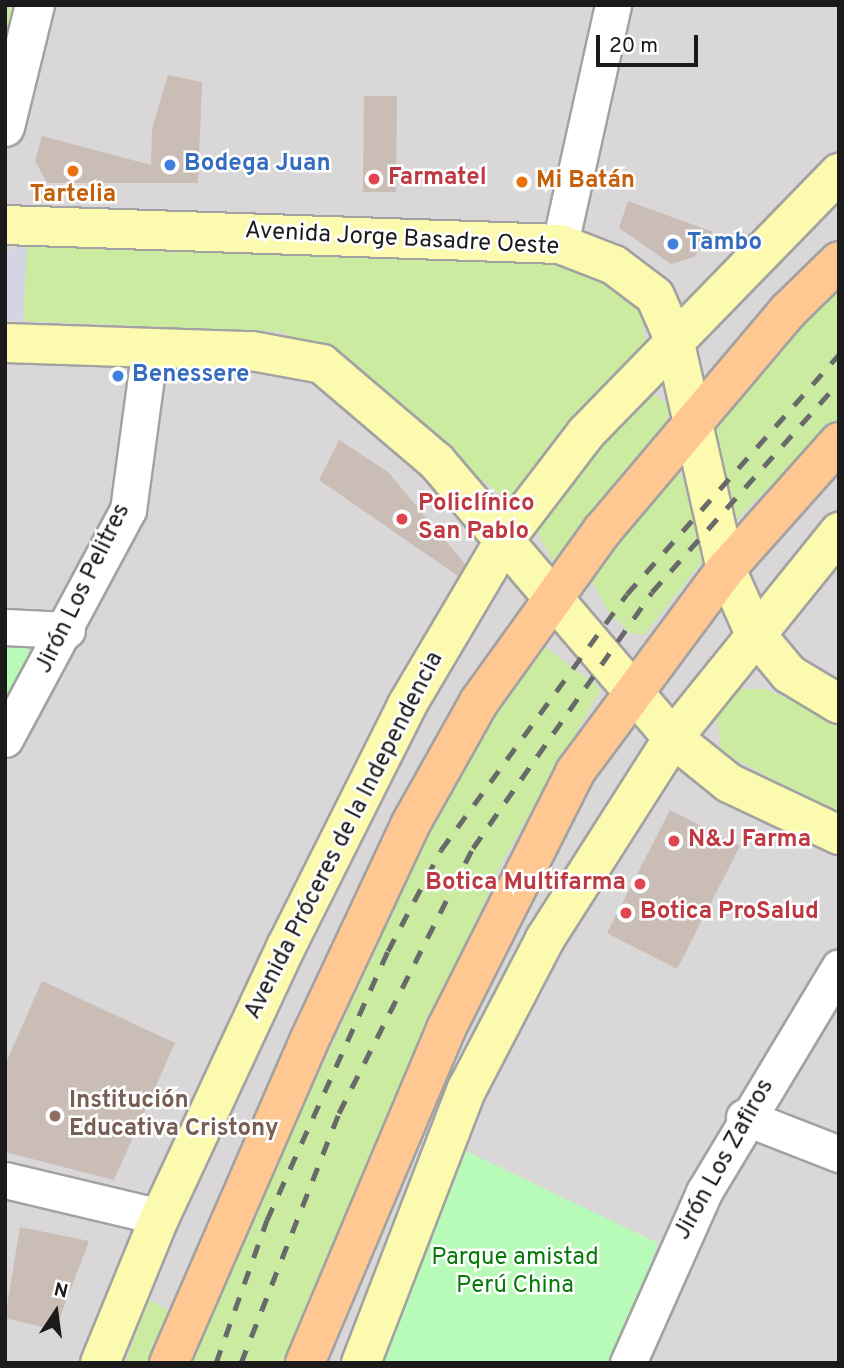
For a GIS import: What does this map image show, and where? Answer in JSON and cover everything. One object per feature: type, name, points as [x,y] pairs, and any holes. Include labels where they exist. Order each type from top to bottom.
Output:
[{"type":"main road","name":"Avenida Próceres de la Independencia","points":[[100,1363],[160,1217],[407,705],[505,539],[586,433],[674,339],[839,173]]},
{"type":"main road","name":"Avenida Jorge Basadre Oeste","points":[[5,225],[561,244],[614,265],[655,296],[674,339],[726,569],[754,632],[789,674],[839,704]]},
{"type":"main road","points":[[169,1363],[410,825],[479,702],[552,592],[693,419],[839,261]]},
{"type":"main road","points":[[5,343],[252,351],[322,364],[437,462],[552,592],[630,690],[673,738],[729,783],[839,835]]},
{"type":"main road","points":[[305,1363],[498,918],[575,772],[630,690],[726,569],[839,442]]},
{"type":"main road","points":[[361,1363],[484,1054],[545,939],[673,738],[754,632],[839,532]]},
{"type":"street","points":[[5,127],[35,5]]},
{"type":"street","points":[[561,244],[613,5]]},
{"type":"street","name":"Jirón Los Pelitres","points":[[5,739],[67,630],[128,510],[150,348]]},
{"type":"street","points":[[5,627],[67,630]]},
{"type":"street","name":"Jirón Los Zafiros","points":[[628,1363],[667,1269],[744,1117],[839,967]]},
{"type":"street","points":[[744,1117],[839,1154]]},
{"type":"street","points":[[5,1180],[160,1217]]},
{"type":"shaded area","points":[[5,5],[839,5],[839,1363],[5,1363]]},
{"type":"shaded area","points":[[27,246],[23,321],[5,320],[5,254]]},
{"type":"green space","points":[[5,5],[25,5],[5,85]]},
{"type":"green space","points":[[262,244],[565,253],[641,302],[645,341],[535,487],[503,497],[362,378],[316,346],[281,332],[23,321],[27,246]]},
{"type":"green space","points":[[839,285],[839,417],[736,520],[715,427]]},
{"type":"green space","points":[[654,394],[668,405],[668,420],[553,562],[536,530],[644,395]]},
{"type":"green space","points":[[679,467],[705,558],[644,635],[631,634],[608,611],[588,573]]},
{"type":"green space","points":[[5,635],[14,635],[34,658],[5,720]]},
{"type":"green space","points":[[541,644],[601,689],[502,862],[283,1363],[187,1363],[457,770]]},
{"type":"green space","points":[[741,689],[766,689],[839,723],[839,817],[721,751],[716,712],[724,696]]},
{"type":"green space","name":"Parque amistad Perú China","points":[[466,1151],[658,1243],[613,1363],[382,1363]]},
{"type":"green space","points":[[149,1300],[168,1310],[151,1363],[125,1363]]},
{"type":"building","points":[[168,75],[202,82],[198,183],[47,183],[35,161],[42,136],[151,165],[152,129]]},
{"type":"building","points":[[364,96],[397,96],[396,192],[363,192]]},
{"type":"building","name":"Tambo","points":[[628,201],[713,232],[694,257],[671,264],[619,228]]},
{"type":"building","name":"Policlínico San Pablo","points":[[339,440],[388,472],[465,564],[458,576],[319,480]]},
{"type":"building","points":[[670,810],[740,846],[677,969],[607,933]]},
{"type":"building","points":[[42,981],[175,1043],[114,1180],[5,1152],[5,1065]]},
{"type":"building","points":[[20,1227],[89,1241],[55,1330],[5,1318]]},
{"type":"railway","points":[[216,1363],[267,1220],[388,951],[441,850],[627,594],[839,354]]},
{"type":"railway","points":[[241,1363],[339,1113],[473,848],[652,592],[839,382]]},
{"type":"place","name":"Bodega Juan","points":[[170,165]]},
{"type":"place","name":"Tartelia","points":[[73,171]]},
{"type":"place","name":"Farmatel","points":[[374,179]]},
{"type":"place","name":"Mi Batán","points":[[522,182]]},
{"type":"place","name":"Tambo","points":[[673,244]]},
{"type":"place","name":"Benessere","points":[[118,376]]},
{"type":"place","name":"Policlínico San Pablo","points":[[402,519]]},
{"type":"place","name":"N&J Farma","points":[[674,841]]},
{"type":"place","name":"Botica Multifarma","points":[[640,884]]},
{"type":"place","name":"Botica ProSalud","points":[[626,913]]},
{"type":"place","name":"Institución Educativa Cristony","points":[[55,1116]]}]
